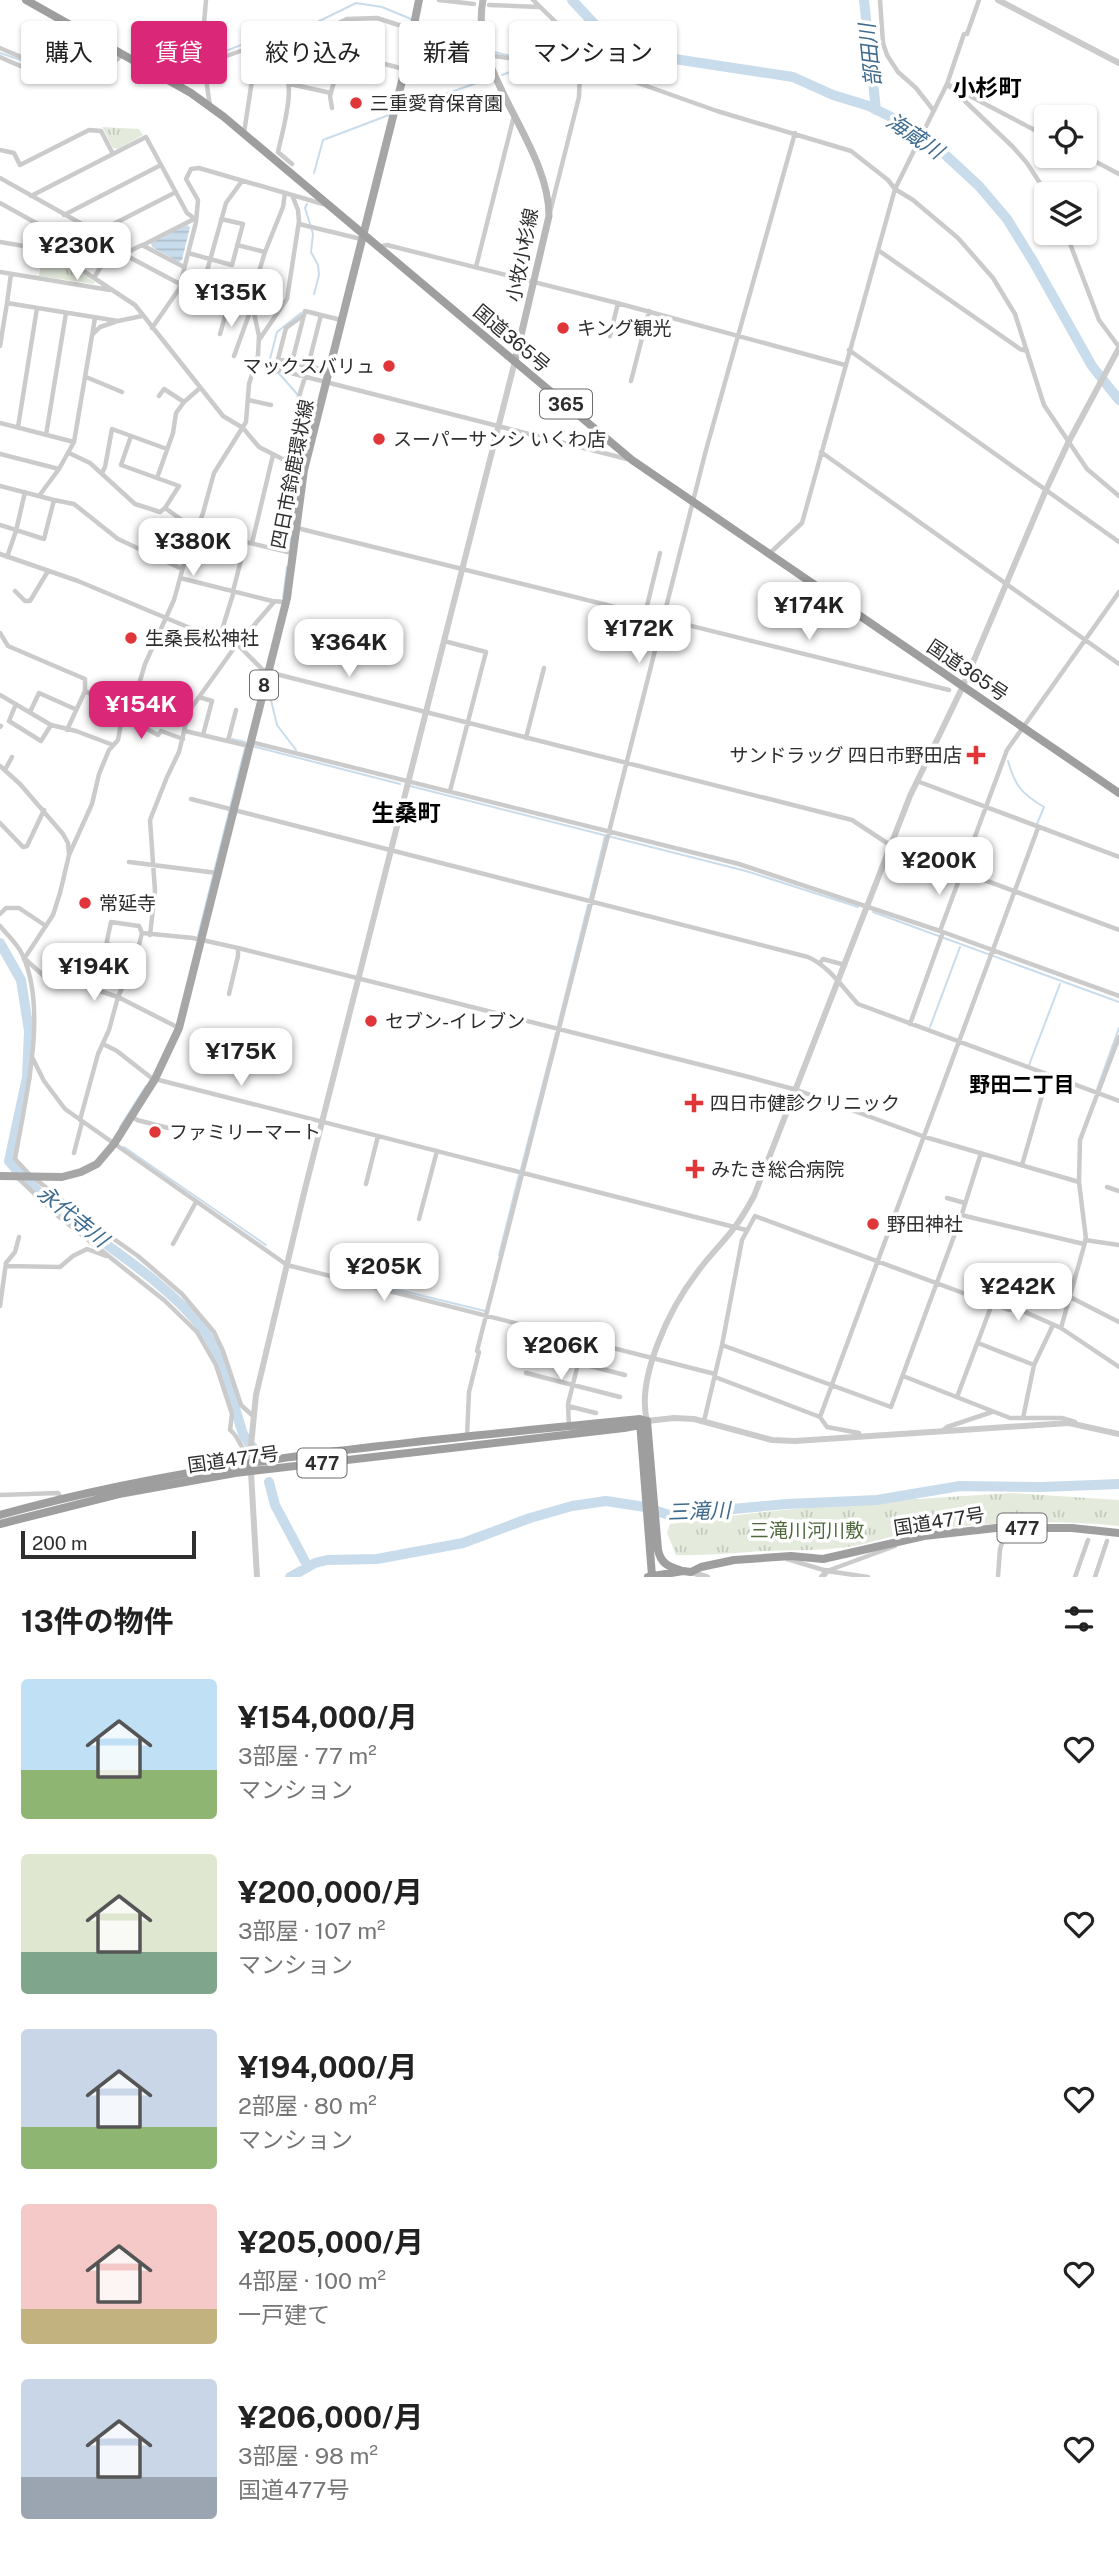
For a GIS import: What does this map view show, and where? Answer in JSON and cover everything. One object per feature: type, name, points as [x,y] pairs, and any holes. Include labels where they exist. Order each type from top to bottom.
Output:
[{"type":"highway","name":"国道365号","points":[[26,0],[63,21]]},
{"type":"highway","name":"国道365号","points":[[117,52],[131,60]]},
{"type":"highway","name":"国道365号","points":[[172,84],[210,107],[277,156],[363,236],[632,460],[1119,793]]},
{"type":"highway","name":"国道477号","points":[[0,1524],[250,1460],[534,1438],[643,1420]]},
{"type":"highway","name":"国道477号","points":[[0,1515],[61,1498],[250,1460],[643,1420]]},
{"type":"highway","name":"国道477号","points":[[643,1420],[650,1574],[687,1571],[734,1560],[779,1557],[823,1559],[924,1536],[996,1528],[1118,1530]]},
{"type":"highway","points":[[467,1437],[474,1442],[534,1438]]},
{"type":"highway","name":"国道477号","points":[[645,1445],[658,1550],[662,1561],[687,1571]]},
{"type":"main road","name":"四日市鈴鹿環状線","points":[[416,21],[419,0]]},
{"type":"main road","name":"小牧小杉線","points":[[481,21],[486,3]]},
{"type":"main road","name":"小牧小杉線","points":[[495,72],[540,172],[547,193],[549,216],[515,361]]},
{"type":"main road","name":"四日市鈴鹿環状線","points":[[0,1176],[62,1177],[97,1164],[114,1144],[131,1116],[178,1028],[187,1002],[214,873],[286,602],[304,470],[401,84]]},
{"type":"street","points":[[204,21],[206,0]]},
{"type":"street","points":[[439,0],[474,4]]},
{"type":"street","points":[[533,0],[554,21]]},
{"type":"street","points":[[880,0],[883,43],[887,55],[898,72],[916,88],[933,112]]},
{"type":"street","points":[[770,554],[802,523],[895,188],[947,84],[979,0]]},
{"type":"street","points":[[998,0],[1119,63]]},
{"type":"street","points":[[486,3],[540,7]]},
{"type":"street","points":[[343,21],[377,18],[399,24]]},
{"type":"street","points":[[0,48],[21,57]]},
{"type":"street","points":[[8,61],[11,53]]},
{"type":"street","points":[[332,108],[331,93],[342,53],[399,67]]},
{"type":"street","points":[[0,57],[75,79],[97,74],[122,55]]},
{"type":"street","points":[[206,84],[210,107]]},
{"type":"street","points":[[244,134],[251,84]]},
{"type":"street","points":[[292,164],[277,156],[289,103],[290,84],[331,93]]},
{"type":"street","points":[[549,216],[579,97],[579,84]]},
{"type":"street","points":[[641,84],[717,111],[851,151],[958,238],[993,278],[1010,304],[1044,405],[1092,475],[1119,496]]},
{"type":"street","points":[[947,84],[1034,130]]},
{"type":"street","points":[[947,84],[1013,147],[1039,182]]},
{"type":"street","points":[[476,267],[514,115]]},
{"type":"street","points":[[0,150],[14,153],[20,165],[89,130],[98,130],[102,131],[113,154]]},
{"type":"street","points":[[467,1437],[469,1392],[486,1316],[693,503],[795,133]]},
{"type":"street","points":[[30,196],[146,137],[187,213],[195,219]]},
{"type":"street","points":[[1097,162],[1119,174]]},
{"type":"street","points":[[64,215],[161,165]]},
{"type":"street","points":[[152,328],[180,287],[188,253],[198,200],[186,179],[187,171],[194,167],[199,168],[328,205]]},
{"type":"street","points":[[0,178],[130,251],[195,219]]},
{"type":"street","points":[[200,296],[226,202],[242,181]]},
{"type":"street","points":[[97,233],[176,192]]},
{"type":"street","points":[[234,356],[265,252],[275,232],[285,193]]},
{"type":"street","points":[[259,341],[287,299],[299,224],[298,210],[292,195]]},
{"type":"street","points":[[0,203],[54,233],[53,251]]},
{"type":"street","points":[[188,253],[232,265],[243,224],[221,219]]},
{"type":"street","points":[[299,224],[363,236]]},
{"type":"street","points":[[0,242],[53,251],[135,305],[223,416],[243,428],[256,445],[304,470]]},
{"type":"street","points":[[61,256],[74,242]]},
{"type":"street","points":[[142,245],[184,267]]},
{"type":"street","points":[[237,245],[265,252]]},
{"type":"street","points":[[378,247],[387,245],[476,267],[845,365]]},
{"type":"street","points":[[1071,245],[1099,320],[1119,347],[1046,490],[963,686],[917,781],[759,1187],[736,1227],[694,1276],[663,1330],[648,1380],[643,1420],[674,1418],[704,1421],[772,1440],[795,1441],[1077,1423]]},
{"type":"street","points":[[79,268],[91,247]]},
{"type":"street","points":[[24,959],[46,926],[60,893],[69,855],[92,804],[99,774],[118,740],[123,712],[137,691],[145,664],[167,618],[214,473],[243,428],[249,384],[258,355],[259,341],[254,313],[180,287],[111,248],[94,278]]},
{"type":"street","points":[[878,250],[1020,349],[1027,351]]},
{"type":"street","points":[[0,272],[114,290]]},
{"type":"street","points":[[0,346],[12,274]]},
{"type":"street","points":[[7,303],[118,321]]},
{"type":"street","points":[[610,336],[618,303]]},
{"type":"street","points":[[220,334],[229,306]]},
{"type":"street","points":[[18,427],[37,308]]},
{"type":"street","points":[[328,371],[278,359],[286,328],[305,311],[342,320]]},
{"type":"street","points":[[631,382],[649,311]]},
{"type":"street","points":[[46,435],[66,313]]},
{"type":"street","points":[[292,362],[304,314]]},
{"type":"street","points":[[309,366],[321,315]]},
{"type":"street","points":[[92,335],[100,327],[142,316]]},
{"type":"street","points":[[39,496],[74,442],[95,318]]},
{"type":"street","points":[[849,350],[1119,542]]},
{"type":"street","points":[[257,1577],[250,1460],[253,1415],[321,1122],[496,425],[515,361]]},
{"type":"street","points":[[277,371],[632,460]]},
{"type":"street","points":[[86,376],[122,392]]},
{"type":"street","points":[[299,400],[305,377]]},
{"type":"street","points":[[157,478],[173,433],[176,413],[184,401],[200,388]]},
{"type":"street","points":[[159,396],[164,389],[184,401]]},
{"type":"street","points":[[248,400],[271,405]]},
{"type":"street","points":[[0,423],[74,442]]},
{"type":"street","points":[[102,472],[106,467],[112,429],[167,449]]},
{"type":"street","points":[[69,453],[102,472],[135,504],[160,512],[179,486],[121,465],[131,436]]},
{"type":"street","points":[[821,452],[1119,664]]},
{"type":"street","points":[[0,454],[59,469]]},
{"type":"street","points":[[221,633],[272,455]]},
{"type":"street","points":[[0,486],[74,504],[118,539],[182,569]]},
{"type":"street","points":[[7,557],[26,492]]},
{"type":"street","points":[[0,524],[44,539],[54,500]]},
{"type":"street","points":[[165,508],[197,528],[292,553]]},
{"type":"street","points":[[296,527],[949,690]]},
{"type":"street","points":[[645,614],[660,553]]},
{"type":"street","points":[[0,554],[190,628],[221,633],[268,672],[852,820],[890,845],[1119,930]]},
{"type":"street","points":[[15,591],[25,601],[30,601],[48,571]]},
{"type":"street","points":[[180,578],[274,602],[286,602]]},
{"type":"street","points":[[910,1024],[1007,750],[1119,592]]},
{"type":"street","points":[[149,935],[154,906],[150,820],[179,752],[187,719],[199,697],[237,644],[274,602]]},
{"type":"street","points":[[0,633],[8,646],[85,679],[85,691],[67,730]]},
{"type":"street","points":[[443,641],[486,652],[450,791]]},
{"type":"street","points":[[526,738],[544,668]]},
{"type":"street","points":[[85,691],[158,735],[161,731],[183,738]]},
{"type":"street","points":[[30,712],[39,693],[75,709]]},
{"type":"street","points":[[0,695],[51,725],[113,745]]},
{"type":"street","points":[[199,697],[212,701],[203,735]]},
{"type":"street","points":[[16,704],[9,721],[41,741],[51,725]]},
{"type":"street","points":[[229,741],[236,710]]},
{"type":"street","points":[[185,731],[450,791],[738,864],[867,906],[1119,996]]},
{"type":"street","points":[[12,757],[2,768],[44,810],[68,843],[69,855]]},
{"type":"street","points":[[917,781],[1119,858]]},
{"type":"street","points":[[191,799],[808,957],[820,963],[858,1004],[1119,1101]]},
{"type":"street","points":[[0,822],[23,848],[27,846],[44,810]]},
{"type":"street","points":[[820,1417],[1038,828]]},
{"type":"street","points":[[129,862],[214,873]]},
{"type":"street","points":[[0,914],[6,908],[17,907],[46,926]]},
{"type":"street","points":[[74,1153],[94,1066],[118,997],[137,954],[142,933],[139,926],[113,921],[104,956]]},
{"type":"street","points":[[0,926],[16,944],[24,959],[34,995],[28,1094],[15,1158],[25,1176],[58,1216],[171,1306],[205,1344],[216,1365],[232,1413],[230,1430],[250,1460]]},
{"type":"street","points":[[142,933],[200,939],[238,948],[797,1090],[925,1137],[1079,1182]]},
{"type":"street","points":[[107,944],[137,954]]},
{"type":"street","points":[[229,994],[239,956],[238,948]]},
{"type":"street","points":[[24,959],[45,977],[66,980],[118,997],[178,1028]]},
{"type":"street","points":[[820,963],[823,959],[845,965]]},
{"type":"street","points":[[96,991],[99,981]]},
{"type":"street","points":[[1061,1328],[1085,1242],[1079,1182],[1080,1140],[1119,1037]]},
{"type":"street","points":[[103,1044],[153,1078],[746,1230]]},
{"type":"street","points":[[32,1057],[44,1081],[65,1109],[287,1265],[715,1375],[820,1417],[827,1427],[859,1433],[860,1437]]},
{"type":"street","points":[[1022,1165],[1048,1076]]},
{"type":"street","points":[[131,1116],[168,1128]]},
{"type":"street","points":[[366,1184],[377,1136]]},
{"type":"street","points":[[419,1219],[436,1151]]},
{"type":"street","points":[[722,1345],[891,1407],[981,1153]]},
{"type":"street","points":[[25,1176],[138,1256],[189,1301],[219,1341],[241,1405],[253,1415]]},
{"type":"street","points":[[1107,1187],[1119,1191]]},
{"type":"street","points":[[947,1198],[965,1203]]},
{"type":"street","points":[[173,1244],[196,1202]]},
{"type":"street","points":[[961,1215],[1085,1242],[1119,1245]]},
{"type":"street","points":[[704,1421],[742,1240],[752,1217],[757,1216],[992,1304],[1009,1310],[1016,1308],[1061,1328],[1119,1367]]},
{"type":"street","points":[[0,1306],[6,1266],[15,1252],[19,1237]]},
{"type":"street","points":[[6,1266],[60,1267],[87,1249],[110,1258]]},
{"type":"street","points":[[1070,1297],[1119,1322]]},
{"type":"street","points":[[957,1397],[992,1304]]},
{"type":"street","points":[[1023,1418],[1034,1365],[1053,1325]]},
{"type":"street","points":[[569,1427],[568,1406],[584,1340]]},
{"type":"street","points":[[978,1343],[1034,1365]]},
{"type":"street","points":[[531,1351],[625,1375]]},
{"type":"street","points":[[526,1373],[620,1396]]},
{"type":"street","points":[[902,1376],[1013,1418],[1062,1418],[1119,1434]]},
{"type":"street","points":[[568,1406],[596,1413]]},
{"type":"street","points":[[941,1432],[947,1427],[994,1411]]},
{"type":"street","points":[[0,1494],[58,1493],[61,1498]]},
{"type":"street","points":[[998,1577],[1003,1539],[1042,1532],[1049,1528]]},
{"type":"street","points":[[824,1574],[924,1536]]},
{"type":"street","points":[[1075,1577],[1087,1540]]},
{"type":"street","points":[[1097,1576],[1107,1541]]},
{"type":"street","points":[[779,1557],[824,1574],[868,1577]]},
{"type":"street","points":[[687,1571],[707,1577]]},
{"type":"green space","points":[[102,127],[139,129],[143,135],[118,149],[113,148]]},
{"type":"green space","points":[[43,251],[59,257],[95,282],[94,284],[39,276]]},
{"type":"green space","name":"三滝川河川敷","points":[[1011,1493],[1119,1500],[1119,1526],[1041,1522],[988,1524],[910,1533],[855,1546],[698,1555],[676,1555],[667,1533],[670,1524],[755,1513]]},
{"type":"water","points":[[187,225],[190,227],[182,260],[179,262],[152,247],[151,243]]},
{"type":"waterway","name":"海蔵川","points":[[572,0],[614,45],[668,58],[793,77],[833,95],[869,106],[901,122],[939,149],[979,186],[1007,219],[1092,366],[1119,400]]},
{"type":"waterway","name":"部田川","points":[[864,0],[876,110]]},
{"type":"waterway","points":[[227,51],[263,36],[293,34],[356,3],[382,7],[411,19]]},
{"type":"waterway","points":[[495,52],[509,56]]},
{"type":"waterway","points":[[0,53],[21,60]]},
{"type":"waterway","points":[[502,75],[509,72]]},
{"type":"waterway","points":[[397,111],[474,84]]},
{"type":"waterway","points":[[314,173],[323,140],[389,115]]},
{"type":"waterway","points":[[307,204],[305,208],[313,234],[311,252],[318,265],[319,275],[314,294]]},
{"type":"waterway","points":[[297,394],[270,363],[270,359],[277,332],[301,313]]},
{"type":"waterway","points":[[301,399],[304,407],[316,407]]},
{"type":"waterway","points":[[290,548],[295,509]]},
{"type":"waterway","points":[[283,597],[287,567]]},
{"type":"waterway","points":[[269,692],[277,725],[296,750]]},
{"type":"waterway","points":[[232,739],[245,742]]},
{"type":"waterway","points":[[252,746],[400,784]]},
{"type":"waterway","points":[[198,936],[245,748]]},
{"type":"waterway","points":[[1008,761],[1020,789],[1044,807],[1037,824]]},
{"type":"waterway","points":[[410,786],[746,871],[858,907]]},
{"type":"waterway","points":[[590,898],[605,836]]},
{"type":"waterway","points":[[558,1025],[588,905]]},
{"type":"waterway","points":[[873,912],[1119,1002]]},
{"type":"waterway","name":"永代寺川","points":[[0,943],[21,980],[29,1031],[27,1077],[9,1161],[53,1205],[154,1280],[199,1324],[215,1348],[243,1434],[258,1453]]},
{"type":"waterway","points":[[930,1027],[960,947]]},
{"type":"waterway","points":[[1029,1065],[1060,984]]},
{"type":"waterway","points":[[1097,1089],[1119,1028]]},
{"type":"waterway","points":[[521,1169],[556,1033]]},
{"type":"waterway","points":[[120,1127],[146,1086]]},
{"type":"waterway","points":[[124,1147],[266,1245]]},
{"type":"waterway","points":[[499,1255],[519,1175]]},
{"type":"waterway","points":[[333,1274],[485,1311]]},
{"type":"waterway","name":"永代寺川","points":[[269,1482],[275,1505],[308,1567]]},
{"type":"waterway","name":"三滝川","points":[[290,1577],[315,1563],[327,1560],[377,1559],[463,1543],[530,1518],[572,1506],[606,1501],[645,1507],[669,1515],[787,1504],[877,1500],[960,1486],[1119,1484]]},
{"type":"place","name":"三重愛育保育園","points":[[356,103]]},
{"type":"place","name":"キング観光","points":[[563,328]]},
{"type":"place","name":"マックスバリュ","points":[[389,366]]},
{"type":"place","name":"スーパーサンシ いくわ店","points":[[379,439]]},
{"type":"place","name":"生桑長松神社","points":[[131,638]]},
{"type":"place","name":"サンドラッグ 四日市野田店","points":[[976,755]]},
{"type":"place","name":"常延寺","points":[[85,903]]},
{"type":"place","name":"セブン-イレブン","points":[[371,1021]]},
{"type":"place","name":"四日市健診クリニック","points":[[694,1103]]},
{"type":"place","name":"ファミリーマート","points":[[155,1132]]},
{"type":"place","name":"みたき総合病院","points":[[695,1169]]},
{"type":"place","name":"野田神社","points":[[873,1224]]},
{"type":"district","name":"小杉町","points":[[987,87]]},
{"type":"district","name":"生桑町","points":[[406,812]]},
{"type":"district","name":"野田二丁目","points":[[1022,1084]]}]
